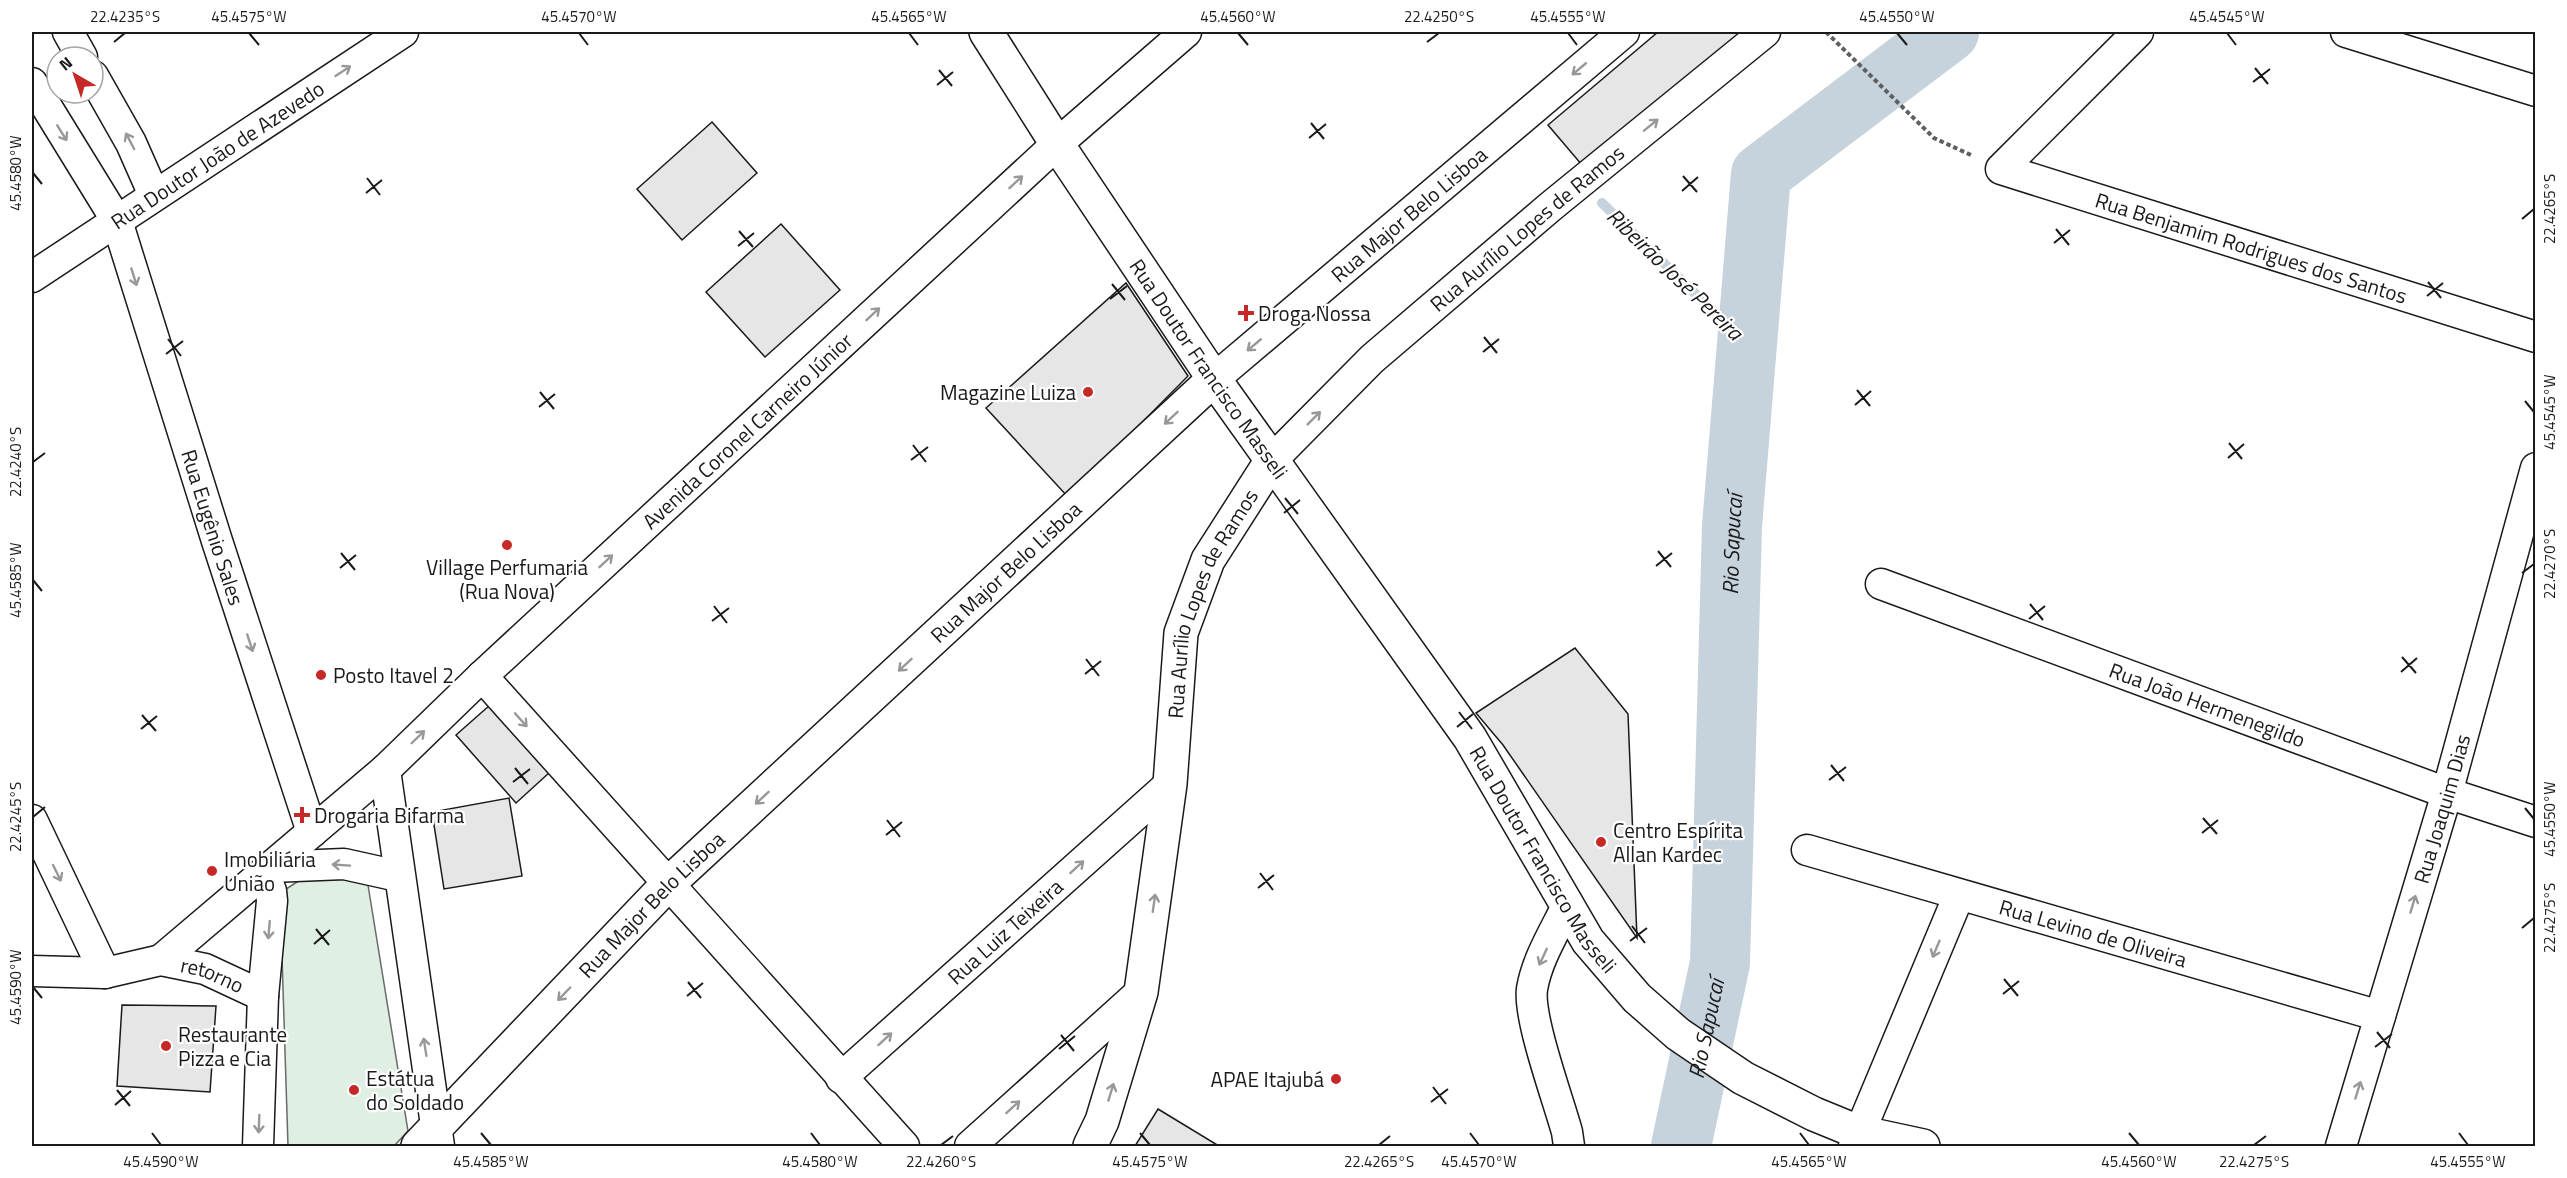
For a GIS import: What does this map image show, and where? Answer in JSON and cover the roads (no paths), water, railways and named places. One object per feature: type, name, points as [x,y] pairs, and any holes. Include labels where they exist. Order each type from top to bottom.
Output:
[{"type":"main road","name":"Rua Doutor Francisco Masseli","points":[[986,32],[1057,144],[1214,379],[1470,738],[1588,941],[1636,998],[1678,1034],[1743,1078],[1814,1114],[1856,1139],[1923,1146]]},
{"type":"main road","name":"Rua Major Belo Lisboa","points":[[431,1140],[668,885],[1214,379]]},
{"type":"main road","name":"Rua Aurílio Lopes de Ramos","points":[[1090,1146],[1102,1121],[1141,992],[1170,784],[1181,633],[1208,560],[1272,460]]},
{"type":"street","name":"Rua Doutor João de Azevedo","points":[[32,277],[403,32]]},
{"type":"street","name":"Avenida Coronel Carneiro Júnior","points":[[160,960],[385,770],[482,676],[1057,144],[1186,32]]},
{"type":"street","name":"Rua Major Belo Lisboa","points":[[1214,379],[1624,32]]},
{"type":"street","name":"Rua Aurílio Lopes de Ramos","points":[[1272,460],[1372,359],[1559,200],[1765,32]]},
{"type":"street","name":"Rua Benjamim Rodrigues dos Santos","points":[[2138,32],[2001,169],[2535,337]]},
{"type":"street","points":[[2346,32],[2535,91]]},
{"type":"street","name":"Rua Eugênio Sales","points":[[32,83],[117,221],[217,541],[312,832]]},
{"type":"street","points":[[105,97],[131,143],[153,195]]},
{"type":"street","name":"Rua Joaquim Dias","points":[[2341,1146],[2447,793],[2535,468]]},
{"type":"street","name":"Rua João Hermenegildo","points":[[1881,584],[2447,793],[2535,822]]},
{"type":"street","points":[[482,676],[904,1146]]},
{"type":"street","points":[[385,770],[431,1140]]},
{"type":"street","name":"Rua Luiz Teixeira","points":[[841,1078],[1170,784]]},
{"type":"street","points":[[32,820],[105,974]]},
{"type":"street","name":"Rua Levino de Oliveira","points":[[1807,850],[2380,1016]]},
{"type":"street","points":[[258,1146],[263,996],[272,901],[267,870],[344,864],[398,876]]},
{"type":"street","points":[[1856,1139],[1959,895]]},
{"type":"street","points":[[1568,904],[1538,965],[1532,991],[1533,1014],[1569,1146]]},
{"type":"street","points":[[32,971],[105,974],[160,960]]},
{"type":"street","name":"retorno","points":[[160,960],[205,969],[263,996]]},
{"type":"street","points":[[970,1146],[1141,992]]},
{"type":"waterway","name":"Rio Sapucaí","points":[[1681,1146],[1720,963],[1732,526],[1761,174],[1949,32]]},
{"type":"waterway","name":"Ribeirão José Pereira","points":[[1602,203],[1747,344]]},
{"type":"place","name":"Droga Nossa","points":[[1246,313]]},
{"type":"place","name":"Magazine Luiza","points":[[1088,392]]},
{"type":"place","name":"Village Perfumaria (Rua Nova)","points":[[507,545]]},
{"type":"place","name":"Posto Itavel 2","points":[[321,675]]},
{"type":"place","name":"Drogaria Bifarma","points":[[302,815]]},
{"type":"place","name":"Centro Espírita Allan Kardec","points":[[1601,842]]},
{"type":"place","name":"Imobiliária União","points":[[212,871]]},
{"type":"place","name":"Restaurante Pizza e Cia","points":[[166,1046]]},
{"type":"place","name":"APAE Itajubá","points":[[1336,1079]]},
{"type":"place","name":"Estátua do Soldado","points":[[354,1090]]}]
